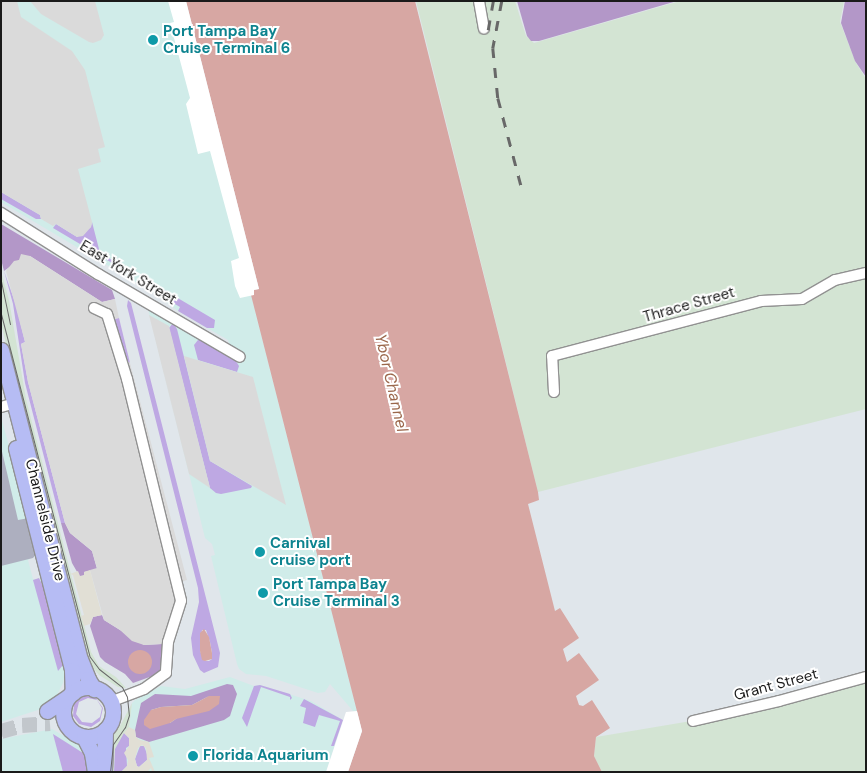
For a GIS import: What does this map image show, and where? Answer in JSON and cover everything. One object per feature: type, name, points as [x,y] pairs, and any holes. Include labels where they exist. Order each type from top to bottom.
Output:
[{"type":"main road","name":"Channelside Drive","points":[[1,350],[7,405],[72,670],[71,695]]},
{"type":"main road","name":"Channelside Drive","points":[[1,388],[83,668],[94,689]]},
{"type":"main road","points":[[67,726],[48,717],[71,695],[87,688],[94,689],[106,696],[110,702],[111,720],[105,730],[99,735],[84,737],[71,731],[67,726],[63,711],[71,695]]},
{"type":"main road","points":[[104,772],[105,730]]},
{"type":"main road","points":[[84,737],[92,753],[95,772]]},
{"type":"street","points":[[479,1],[484,29]]},
{"type":"street","name":"East York Street","points":[[1,213],[98,274],[240,357]]},
{"type":"street","name":"Thrace Street","points":[[554,392],[552,356],[761,301],[802,299],[836,280],[866,273]]},
{"type":"street","points":[[94,308],[107,314],[127,379],[181,601],[168,642],[166,673],[144,689],[110,702]]},
{"type":"street","name":"Grant Street","points":[[693,721],[779,701],[866,677]]},
{"type":"shaded area","points":[[1,1],[186,1],[251,295],[357,711],[353,711],[330,684],[325,692],[318,693],[266,676],[246,674],[239,669],[237,664],[211,556],[215,555],[212,544],[205,538],[148,309],[233,358],[228,340],[178,311],[154,293],[1,202]]},
{"type":"shaded area","points":[[1,1],[17,1],[21,17],[72,51],[85,70],[105,147],[98,149],[101,162],[78,169],[92,222],[91,227],[83,236],[77,237],[56,224],[53,226],[41,219],[40,215],[1,192]]},
{"type":"shaded area","points":[[30,1],[95,1],[104,35],[101,40],[93,43],[89,42],[41,14]]},
{"type":"shaded area","points":[[416,1],[515,1],[526,36],[534,43],[680,1],[844,1],[840,22],[856,63],[866,79],[866,409],[538,492]]},
{"type":"shaded area","points":[[517,1],[677,1],[539,41],[531,41],[527,36]]},
{"type":"shaded area","points":[[845,1],[866,1],[866,77],[855,61],[841,23]]},
{"type":"shaded area","points":[[1,192],[40,215],[41,219],[36,219],[1,199]]},
{"type":"shaded area","points":[[92,222],[100,253],[134,273],[129,273],[53,228],[56,224],[77,237],[91,227]]},
{"type":"shaded area","points":[[1,224],[112,290],[115,299],[102,302],[30,256],[19,260],[4,271],[1,259]]},
{"type":"shaded area","points":[[21,254],[30,256],[102,302],[115,299],[119,318],[114,319],[124,359],[130,363],[187,580],[172,585],[175,596],[174,610],[162,644],[144,645],[132,641],[120,630],[104,620],[90,570],[97,568],[92,551],[70,533],[65,523],[28,382],[21,344],[25,342],[6,271],[14,261],[19,260]]},
{"type":"shaded area","points":[[1,271],[9,300],[26,399],[91,652],[99,666],[116,677],[126,688],[118,687],[99,675],[87,661],[1,324]]},
{"type":"shaded area","points":[[4,271],[16,305],[25,342],[21,344],[28,382],[65,523],[61,523],[25,383],[13,304]]},
{"type":"shaded area","points":[[142,277],[215,320],[214,328],[207,328],[178,311],[180,307],[168,300],[169,297],[144,283]]},
{"type":"shaded area","points":[[128,300],[131,303],[220,653],[218,667],[204,673],[200,670],[193,655],[191,638],[199,602],[198,588],[127,306]],"holes":[[[202,630],[206,630],[212,653],[212,659],[209,661],[205,661],[200,651]]]},
{"type":"shaded area","points":[[149,315],[169,326],[210,488],[189,474]]},
{"type":"shaded area","points":[[119,318],[130,363],[124,359],[114,319]]},
{"type":"shaded area","points":[[173,323],[177,329],[210,461],[252,486],[251,488],[221,494],[216,493],[210,488],[169,328]]},
{"type":"shaded area","points":[[198,340],[234,358],[239,366],[237,372],[198,360],[194,345]]},
{"type":"shaded area","points":[[184,356],[253,377],[286,505],[210,461]]},
{"type":"shaded area","points":[[1,417],[27,511],[35,556],[28,560],[33,579],[42,579],[66,666],[63,683],[55,699],[47,707],[1,722]]},
{"type":"shaded area","points":[[1,447],[18,520],[29,518],[37,553],[33,558],[1,566]]},
{"type":"shaded area","points":[[61,523],[65,523],[70,533],[92,551],[97,569],[84,572],[85,575],[80,577],[72,563]]},
{"type":"shaded area","points":[[90,570],[102,615],[93,617],[90,624],[84,626],[81,616],[84,615],[73,575],[70,574],[78,571],[80,576]]},
{"type":"shaded area","points":[[39,578],[43,586],[63,665],[58,671],[33,580]]},
{"type":"shaded area","points":[[102,615],[104,620],[144,645],[162,644],[162,667],[158,674],[133,683],[125,674],[100,657],[90,626],[93,617]]},
{"type":"shaded area","points":[[230,677],[254,686],[260,685],[311,701],[343,720],[326,772],[113,772],[117,743],[129,727],[132,703],[135,700],[161,686],[185,689]]},
{"type":"shaded area","points":[[866,678],[866,772],[602,772],[594,756],[596,737],[703,719]]},
{"type":"shaded area","points":[[227,684],[233,685],[237,694],[230,716],[224,720],[149,742],[136,737],[135,730],[141,703],[155,694],[191,696]],"holes":[[[209,696],[170,723],[151,710],[161,707],[192,705]]]},
{"type":"shaded area","points":[[260,685],[290,694],[292,698],[290,700],[290,697],[261,687],[247,727],[242,718],[254,686]]},
{"type":"shaded area","points":[[84,695],[95,697],[103,708],[100,721],[91,727],[79,724],[73,716],[74,704]],"holes":[[[88,698],[97,700],[102,708],[100,717],[92,723],[82,722],[76,714],[79,702]]]},
{"type":"shaded area","points":[[304,699],[343,720],[334,746],[331,746],[340,721],[319,715],[315,727],[303,723],[306,708],[300,706]]},
{"type":"shaded area","points":[[132,703],[129,727],[115,749],[113,772],[107,772],[110,740],[119,728]]},
{"type":"shaded area","points":[[129,727],[135,730],[136,737],[140,740],[149,742],[154,757],[149,758],[155,772],[152,772],[151,768],[147,772],[121,772],[127,766],[128,760],[124,753],[129,746],[129,738],[124,733]],"holes":[[[142,745],[146,748],[147,760],[139,767],[135,759],[138,748]]]},
{"type":"shaded area","points":[[52,729],[80,745],[92,772],[1,772],[1,739]]},
{"type":"shaded area","points":[[124,733],[129,738],[129,746],[126,748],[127,766],[121,772],[114,772],[115,749]]},
{"type":"shaded area","points":[[53,734],[83,753],[86,761],[86,772],[63,772]]},
{"type":"shaded area","points":[[140,746],[144,746],[147,760],[139,767],[135,759]]},
{"type":"water","name":"Ybor Channel","points":[[186,1],[415,1],[538,492],[539,500],[528,504],[555,611],[560,608],[579,638],[563,649],[567,662],[579,653],[599,680],[576,696],[579,705],[583,706],[592,700],[610,728],[596,737],[594,756],[602,772],[348,772],[362,731],[251,295],[254,294],[253,290],[259,289]]},
{"type":"water","points":[[204,629],[209,637],[212,653],[212,659],[205,661],[202,660],[200,651],[200,633]]},
{"type":"water","points":[[140,650],[149,653],[152,662],[149,671],[140,674],[131,671],[128,662],[131,653]]},
{"type":"water","points":[[209,696],[220,696],[219,704],[209,711],[176,719],[170,723],[150,729],[144,725],[144,720],[151,710],[161,707],[192,705]]},
{"type":"pier","points":[[168,1],[186,1],[259,289],[254,290],[254,295],[240,298],[235,286],[231,261],[239,258],[210,151],[198,154],[186,104],[190,98],[170,23],[174,22]]},
{"type":"pier","points":[[357,711],[362,731],[348,772],[326,772],[346,712]]},
{"type":"tunnel","points":[[1,731],[22,725],[50,723]]},
{"type":"tram line","points":[[1,281],[10,324]]},
{"type":"tram line","points":[[1,314],[90,657],[99,669],[122,687],[127,697],[129,715],[125,727],[113,744],[110,772]]},
{"type":"railway","points":[[488,30],[493,1]]},
{"type":"railway","points":[[502,1],[493,48],[498,98],[521,185]]},
{"type":"place","name":"Port Tampa Bay Cruise Terminal 6","points":[[153,40]]},
{"type":"place","name":"Carnival cruise port","points":[[260,552]]},
{"type":"place","name":"Port Tampa Bay Cruise Terminal 3","points":[[263,593]]},
{"type":"place","name":"Florida Aquarium","points":[[193,756]]}]
